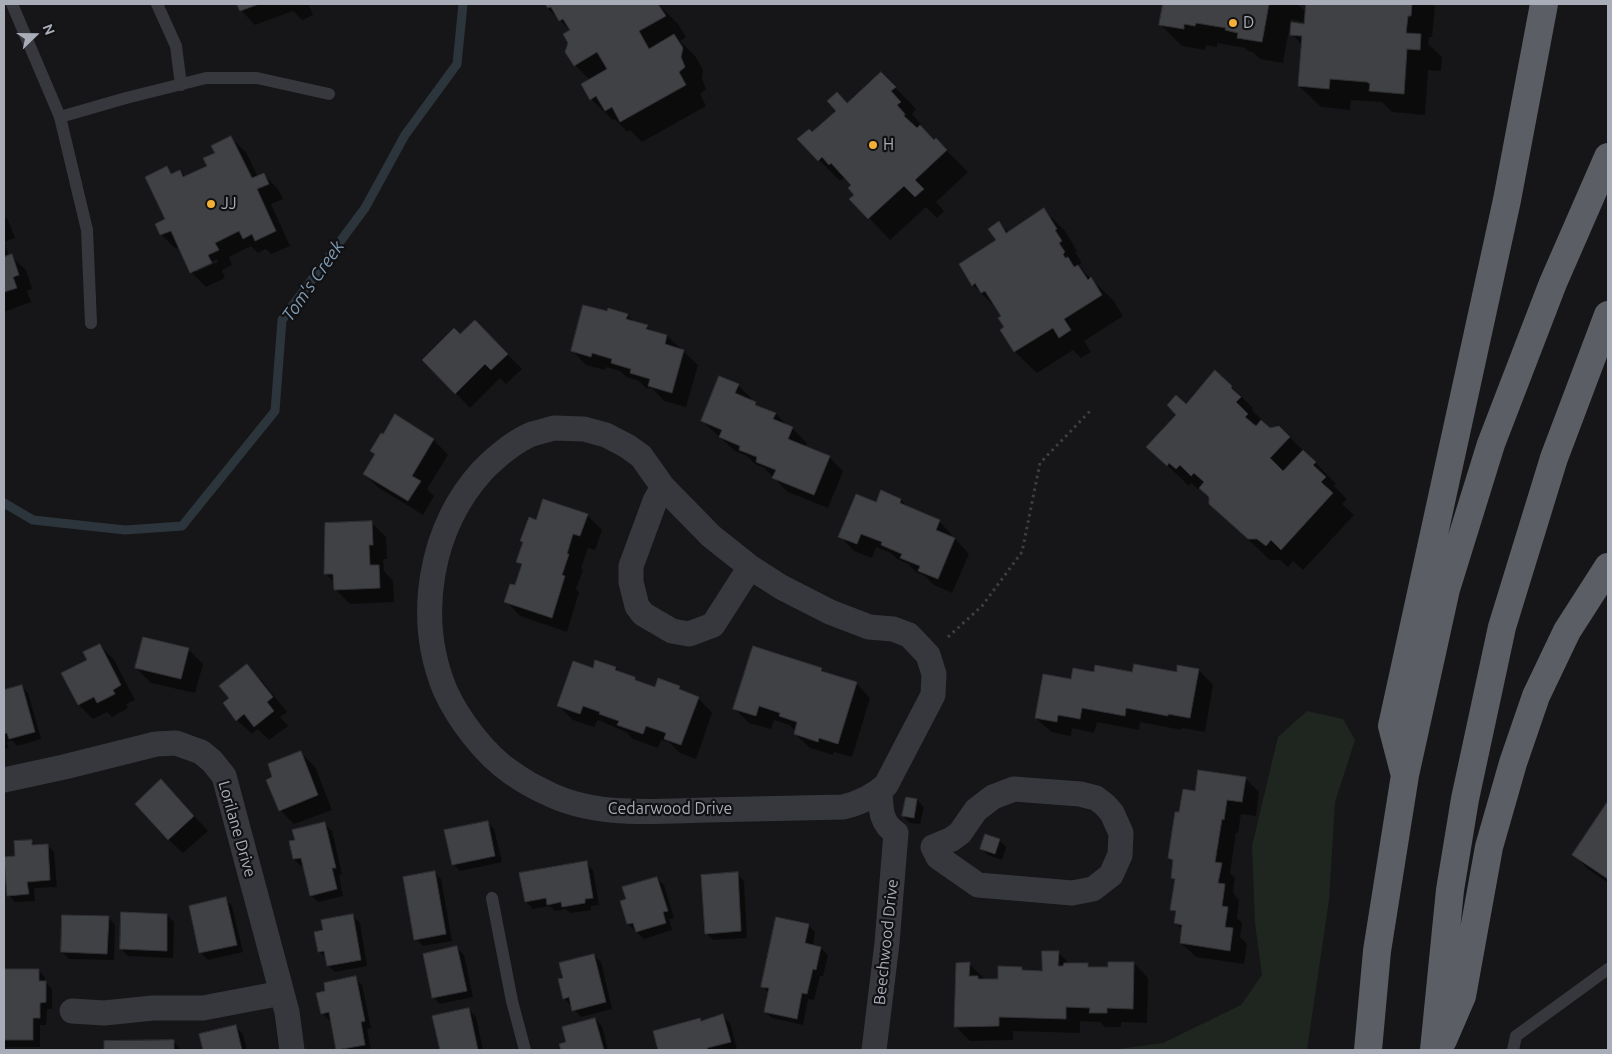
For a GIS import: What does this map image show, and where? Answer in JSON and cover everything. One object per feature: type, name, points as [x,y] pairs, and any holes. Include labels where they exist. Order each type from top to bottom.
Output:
[{"type":"highway","points":[[1405,775],[1392,726],[1507,200],[1544,4]]},
{"type":"highway","points":[[1368,1050],[1377,951],[1405,775],[1446,589],[1491,444],[1554,284],[1608,157]]},
{"type":"highway","points":[[1434,1050],[1450,890],[1465,799],[1502,628],[1554,458],[1608,315]]},
{"type":"highway","points":[[1439,1050],[1462,996],[1490,847],[1524,729],[1536,696],[1567,631],[1608,567]]},
{"type":"street","name":"Cedarwood Drive","points":[[750,568],[711,536],[663,487],[641,456],[627,446],[606,435],[584,429],[554,428],[532,434],[516,442],[496,456],[468,486],[450,517],[440,545],[431,587],[429,621],[435,657],[446,691],[466,727],[488,753],[511,773],[547,793],[581,805],[621,812],[843,807],[860,803],[880,791]]},
{"type":"street","points":[[663,487],[655,501],[631,566],[630,582],[637,606],[643,614],[672,631],[689,634],[713,625],[750,568],[781,587],[830,612],[869,627],[893,629],[909,635],[928,655],[934,674],[933,695],[886,785],[880,791],[882,816],[888,828],[902,840],[918,852],[952,839],[960,833],[976,810],[993,797],[1014,789],[1080,794],[1096,798],[1112,813],[1121,833],[1120,855],[1110,875],[1093,888],[1072,893],[978,886],[938,857],[933,847]]},
{"type":"street","name":"Lorilane Drive","points":[[4,780],[64,768],[156,744],[176,742],[201,752],[212,761],[224,776],[287,1012],[292,1050]]},
{"type":"street","name":"Beechwood Drive","points":[[874,1050],[887,944],[896,833]]},
{"type":"street","points":[[72,1011],[104,1013],[152,1008],[203,1008],[282,993]]},
{"type":"lane","points":[[12,4],[60,117],[87,230],[91,323]]},
{"type":"lane","points":[[157,4],[176,46],[180,84]]},
{"type":"lane","points":[[60,117],[206,78],[257,78],[329,94]]},
{"type":"lane","points":[[492,898],[512,1001],[525,1050]]},
{"type":"lane","points":[[1513,1050],[1516,1036],[1608,969]]},
{"type":"path","points":[[928,655],[982,606],[1022,552],[1040,463],[1092,409]]},
{"type":"shaded area","points":[[1307,711],[1343,719],[1355,740],[1335,802],[1329,900],[1307,1050],[1112,1050],[1163,1043],[1241,1005],[1262,975],[1255,923],[1252,846],[1278,737]]},
{"type":"building","points":[[237,4],[259,4],[240,11]]},
{"type":"building","points":[[545,4],[658,4],[666,16],[639,31],[649,49],[674,34],[683,48],[681,57],[685,67],[679,72],[686,85],[620,122],[612,107],[605,111],[596,96],[590,100],[581,84],[607,69],[597,52],[574,66],[565,52],[568,43],[563,34],[570,30],[563,19],[559,21],[551,7],[548,8]]},
{"type":"building","name":"D","points":[[1163,4],[1269,4],[1262,42],[1237,38],[1238,33],[1225,30],[1226,28],[1196,23],[1195,26],[1184,24],[1184,29],[1159,25]]},
{"type":"building","points":[[1306,4],[1412,4],[1406,33],[1421,34],[1420,50],[1407,49],[1404,94],[1369,91],[1370,84],[1367,82],[1330,79],[1329,89],[1298,86],[1302,36],[1290,35],[1291,22],[1304,24]]},
{"type":"building","name":"H","points":[[881,72],[896,87],[891,91],[901,102],[897,105],[905,114],[904,116],[917,128],[920,125],[947,150],[915,180],[924,189],[915,197],[904,186],[868,219],[849,199],[854,195],[848,188],[851,185],[831,163],[829,165],[822,157],[818,161],[797,139],[809,129],[812,132],[836,111],[827,101],[837,92],[847,103]]},
{"type":"building","name":"JJ","points":[[231,136],[252,178],[264,173],[269,184],[257,189],[276,231],[255,241],[252,234],[243,239],[239,231],[215,243],[219,250],[208,255],[212,263],[190,273],[171,231],[160,235],[155,224],[165,219],[145,177],[167,166],[171,174],[180,170],[183,177],[207,166],[203,158],[215,153],[211,146]]},
{"type":"building","points":[[1044,208],[1057,229],[1055,230],[1062,241],[1059,243],[1065,252],[1063,254],[1065,258],[1068,257],[1074,267],[1078,265],[1088,280],[1091,277],[1102,295],[1064,319],[1071,330],[1059,338],[1053,328],[1014,352],[1000,330],[1004,327],[998,318],[1001,316],[985,291],[981,293],[975,283],[972,286],[959,264],[996,240],[988,229],[999,221],[1006,233]]},
{"type":"building","points":[[12,254],[19,275],[13,277],[17,288],[4,292],[4,257]]},
{"type":"building","points":[[583,305],[607,311],[608,308],[628,314],[626,319],[648,325],[646,329],[667,335],[665,344],[684,350],[672,393],[648,386],[650,379],[630,373],[631,369],[611,363],[612,359],[592,353],[591,357],[571,351]]},
{"type":"building","points":[[475,320],[508,354],[491,370],[485,364],[455,394],[422,360],[454,328],[460,334]]},
{"type":"building","points":[[1215,370],[1241,397],[1236,402],[1248,414],[1245,417],[1256,426],[1261,420],[1270,428],[1279,426],[1290,437],[1270,458],[1283,471],[1303,450],[1316,462],[1313,465],[1326,477],[1321,482],[1333,493],[1281,550],[1271,540],[1266,546],[1257,539],[1248,539],[1209,504],[1209,497],[1199,488],[1204,482],[1194,473],[1191,476],[1180,465],[1176,469],[1169,463],[1167,466],[1146,447],[1176,415],[1167,405],[1176,395],[1186,404]]},
{"type":"building","points":[[719,376],[739,384],[735,393],[756,402],[755,405],[776,413],[773,419],[793,427],[788,439],[830,456],[814,495],[772,478],[776,470],[756,462],[757,457],[739,450],[740,446],[719,437],[722,430],[701,421]]},
{"type":"building","points":[[395,414],[434,439],[412,476],[421,481],[408,501],[363,474],[375,454],[370,451]]},
{"type":"building","points":[[881,490],[901,499],[900,503],[940,520],[936,530],[955,538],[938,579],[918,571],[920,566],[900,558],[902,554],[881,545],[882,542],[861,534],[857,544],[838,537],[856,494],[876,502]]},
{"type":"building","points":[[543,499],[588,514],[580,536],[573,534],[562,575],[565,576],[552,618],[504,602],[510,584],[515,585],[522,564],[516,562],[523,542],[520,541],[529,517],[536,520]]},
{"type":"building","points":[[372,521],[373,545],[369,545],[370,565],[379,565],[380,588],[334,590],[333,574],[324,574],[325,523]]},
{"type":"building","points":[[143,637],[189,648],[181,679],[135,668]]},
{"type":"building","points":[[100,644],[121,685],[113,690],[115,694],[97,703],[94,697],[78,705],[61,673],[87,660],[83,652]]},
{"type":"building","points":[[753,646],[822,668],[821,671],[857,682],[838,744],[819,738],[818,742],[794,734],[797,722],[779,716],[780,713],[759,706],[756,716],[733,709]]},
{"type":"building","points":[[595,660],[616,667],[615,670],[635,677],[635,680],[655,687],[658,678],[680,686],[679,689],[699,697],[681,745],[664,739],[666,733],[646,726],[643,734],[617,725],[619,721],[583,706],[580,714],[557,706],[573,661],[593,668]]},
{"type":"building","points":[[247,664],[273,697],[267,702],[274,711],[254,727],[244,714],[236,721],[223,703],[229,698],[219,686]]},
{"type":"building","points":[[1134,664],[1177,672],[1177,665],[1199,669],[1190,718],[1126,708],[1125,716],[1082,708],[1080,719],[1058,715],[1057,722],[1035,718],[1043,674],[1071,679],[1073,668],[1094,672],[1095,665],[1132,672]]},
{"type":"building","points":[[22,685],[35,732],[9,739],[7,733],[4,734],[4,690]]},
{"type":"building","points":[[301,751],[318,795],[279,811],[266,780],[272,777],[268,764]]},
{"type":"building","points":[[1198,770],[1246,777],[1242,802],[1227,800],[1215,862],[1222,863],[1218,883],[1225,884],[1222,906],[1228,907],[1225,927],[1233,928],[1230,951],[1180,943],[1182,925],[1174,923],[1176,911],[1170,910],[1175,879],[1171,878],[1173,860],[1168,858],[1175,812],[1179,812],[1183,789],[1195,791]]},
{"type":"building","points":[[161,779],[194,816],[168,840],[135,804]]},
{"type":"building","points":[[906,797],[917,799],[914,818],[902,816]]},
{"type":"building","points":[[1608,801],[1608,879],[1572,855]]},
{"type":"building","points":[[488,821],[495,856],[452,865],[444,830]]},
{"type":"building","points":[[325,822],[336,868],[332,868],[337,889],[310,896],[301,858],[293,859],[289,841],[295,840],[292,830]]},
{"type":"building","points":[[985,834],[1000,839],[995,854],[980,849]]},
{"type":"building","points":[[32,840],[32,845],[48,844],[50,880],[27,882],[29,894],[7,896],[4,857],[15,856],[14,841]]},
{"type":"building","points":[[587,861],[593,898],[585,899],[585,903],[562,907],[561,902],[547,905],[546,898],[525,902],[519,873]]},
{"type":"building","points":[[435,871],[446,934],[414,940],[403,877]]},
{"type":"building","points":[[738,872],[741,931],[705,934],[701,875]]},
{"type":"building","points":[[657,877],[668,911],[663,912],[666,923],[636,932],[633,923],[627,924],[620,901],[626,899],[622,887]]},
{"type":"building","points":[[226,897],[237,945],[199,953],[189,906]]},
{"type":"building","points":[[121,912],[167,914],[167,951],[120,949]]},
{"type":"building","points":[[353,914],[361,960],[327,966],[324,951],[318,952],[314,932],[323,930],[321,920]]},
{"type":"building","points":[[62,915],[109,916],[107,954],[61,952]]},
{"type":"building","points":[[776,917],[809,924],[805,943],[821,947],[816,970],[813,969],[807,994],[802,993],[797,1019],[764,1012],[769,988],[761,987]]},
{"type":"building","points":[[457,946],[467,991],[432,998],[423,954]]},
{"type":"building","points":[[1042,951],[1059,951],[1058,966],[1063,966],[1064,963],[1088,963],[1088,967],[1108,967],[1108,962],[1134,962],[1133,1009],[1107,1008],[1107,1013],[1089,1013],[1090,1008],[1066,1007],[1066,1019],[999,1017],[999,1026],[954,1027],[956,963],[970,962],[969,976],[978,976],[978,979],[998,979],[998,966],[1022,967],[1022,970],[1042,971]]},
{"type":"building","points":[[594,954],[606,1002],[572,1011],[569,997],[563,999],[558,979],[563,978],[559,963]]},
{"type":"building","points":[[4,969],[39,969],[39,981],[46,981],[46,1002],[40,1003],[40,1018],[33,1018],[33,1040],[4,1040]]},
{"type":"building","points":[[356,976],[365,1021],[361,1022],[365,1045],[336,1050],[329,1012],[321,1014],[316,993],[325,991],[324,983]]},
{"type":"building","points":[[469,1008],[478,1050],[440,1050],[432,1016]]},
{"type":"building","points":[[723,1014],[731,1042],[707,1048],[708,1050],[658,1050],[653,1031],[700,1018],[701,1021]]},
{"type":"building","points":[[595,1018],[604,1050],[561,1050],[559,1044],[566,1042],[562,1027]]},
{"type":"building","points":[[236,1025],[242,1050],[203,1050],[199,1034]]},
{"type":"building","points":[[174,1040],[174,1050],[104,1050],[104,1041]]},
{"type":"waterway","name":"Tom's Creek","points":[[4,503],[33,520],[125,530],[182,526],[275,411],[282,320],[365,208],[405,135],[457,64],[463,4]]},
{"type":"place","name":"D","points":[[1233,23]]},
{"type":"place","name":"H","points":[[873,145]]},
{"type":"place","name":"JJ","points":[[211,204]]}]
